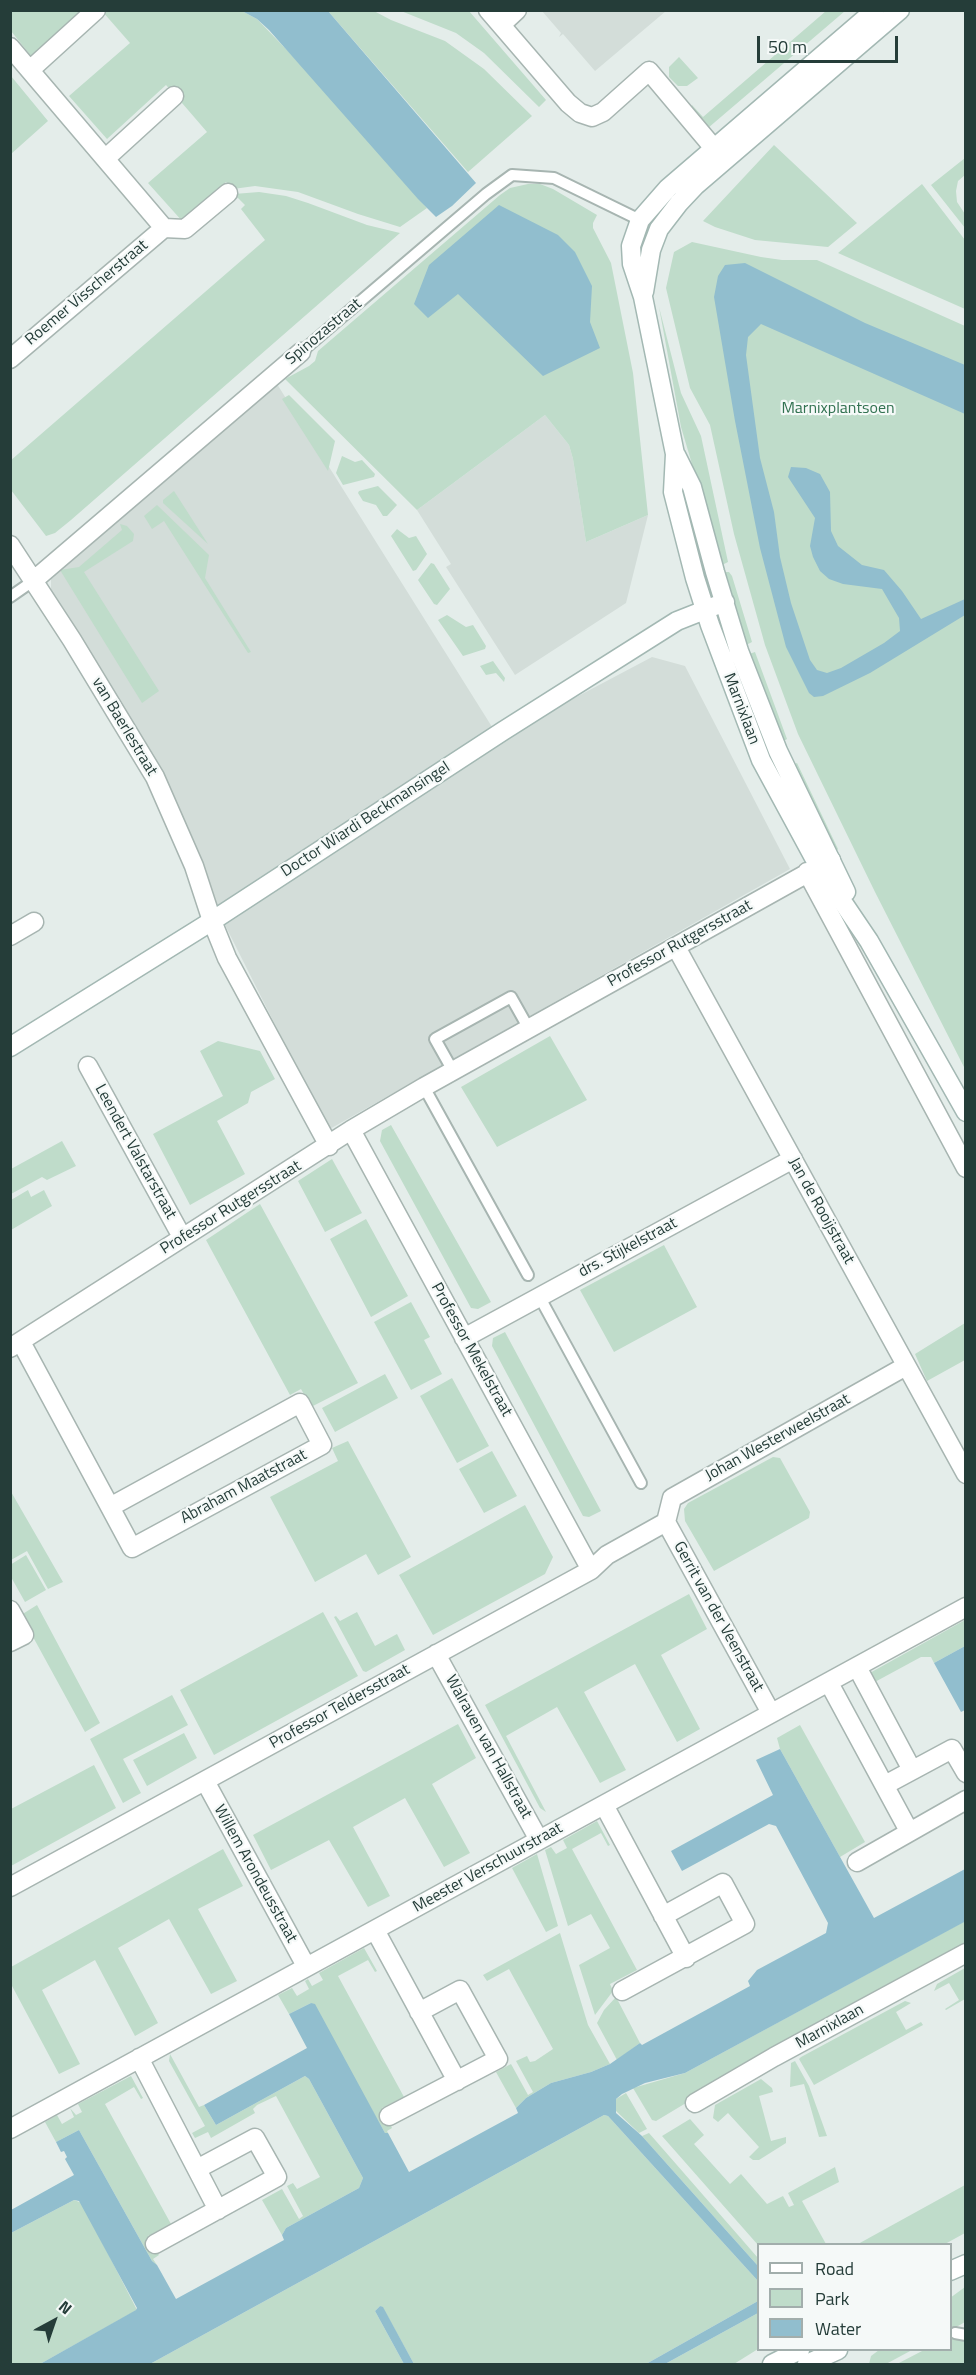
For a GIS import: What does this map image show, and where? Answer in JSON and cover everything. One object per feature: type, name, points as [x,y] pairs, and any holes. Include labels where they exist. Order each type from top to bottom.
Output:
[{"type":"street","points":[[30,70],[96,10]]},
{"type":"street","points":[[488,10],[568,103],[580,113],[592,117],[603,112],[649,71],[720,155]]},
{"type":"street","points":[[501,25],[518,10]]},
{"type":"street","points":[[875,10],[720,155],[659,229],[640,220],[668,188],[720,155],[900,10]]},
{"type":"street","name":"Roemer Visscherstraat","points":[[10,47],[164,228]]},
{"type":"street","points":[[106,158],[174,96]]},
{"type":"street","name":"Roemer Visscherstraat","points":[[10,359],[164,228],[185,229],[228,193]]},
{"type":"street","name":"Marnixlaan","points":[[640,220],[634,232],[632,264],[643,297],[675,454],[673,492],[710,625],[761,760],[819,866],[966,1168]]},
{"type":"street","name":"Marnixlaan","points":[[643,297],[651,250],[659,229]]},
{"type":"street","name":"Spinozastraat","points":[[33,581],[301,352]]},
{"type":"street","name":"Marnixlaan","points":[[675,454],[692,487],[739,651],[819,866],[869,941],[966,1112]]},
{"type":"street","name":"van Baerlestraat","points":[[10,545],[155,777],[194,866],[212,921]]},
{"type":"street","name":"Doctor Wiardi Beckmansingel","points":[[10,1047],[212,921],[650,637],[677,621],[725,602]]},
{"type":"street","name":"Professor Rutgersstraat","points":[[16,1345],[351,1130],[819,866]]},
{"type":"street","points":[[212,921],[227,958],[329,1146]]},
{"type":"street","points":[[10,936],[34,922]]},
{"type":"street","name":"Jan de Rooijstraat","points":[[676,947],[966,1474]]},
{"type":"street","name":"Leendert Valstarstraat","points":[[88,1066],[182,1237]]},
{"type":"street","name":"Professor Mekelstraat","points":[[351,1130],[591,1570]]},
{"type":"street","name":"drs. Stijkelstraat","points":[[464,1338],[793,1159]]},
{"type":"street","name":"Abraham Maatstraat","points":[[16,1345],[132,1548],[322,1444],[300,1403],[110,1507]]},
{"type":"street","name":"Johan Westerweelstraat","points":[[666,1522],[672,1498],[906,1366]]},
{"type":"street","name":"Professor Teldersstraat","points":[[10,1887],[591,1570],[607,1555],[666,1522]]},
{"type":"street","name":"Gerrit van der Veenstraat","points":[[666,1522],[771,1713]]},
{"type":"street","name":"Meester Verschuurstraat","points":[[10,2129],[966,1607]]},
{"type":"street","points":[[10,1610],[24,1635],[10,1642]]},
{"type":"street","name":"Walraven van Hallstraat","points":[[436,1654],[539,1840]]},
{"type":"street","points":[[857,1667],[912,1770]]},
{"type":"street","points":[[829,1683],[909,1831]]},
{"type":"street","points":[[885,1785],[952,1749],[966,1773]]},
{"type":"street","name":"Willem Arondeusstraat","points":[[205,1781],[306,1966]]},
{"type":"street","points":[[856,1862],[966,1800]]},
{"type":"street","points":[[604,1805],[686,1958]]},
{"type":"street","points":[[621,1991],[686,1958],[745,1924],[723,1883],[663,1916]]},
{"type":"street","points":[[375,1930],[457,2081]]},
{"type":"street","name":"Marnixlaan","points":[[695,2103],[774,2057],[966,1953]]},
{"type":"street","points":[[389,2116],[498,2058],[460,1990],[419,2012]]},
{"type":"street","points":[[139,2058],[218,2210]]},
{"type":"street","points":[[154,2244],[277,2177],[255,2138],[197,2169]]},
{"type":"street","points":[[772,2364],[796,2351]]},
{"type":"street","points":[[807,2364],[834,2351]]},
{"type":"lane","name":"Spinozastraat","points":[[301,352],[486,194],[512,175],[554,178],[640,220]]},
{"type":"lane","points":[[10,597],[33,581]]},
{"type":"lane","points":[[453,1071],[435,1039],[492,1007],[511,997],[529,1029]]},
{"type":"lane","points":[[424,1087],[528,1275]]},
{"type":"lane","points":[[539,1296],[641,1483]]},
{"type":"shaded area","points":[[542,11],[666,11],[595,71],[563,34],[559,37],[561,33]]},
{"type":"shaded area","points":[[277,384],[499,738],[652,657],[685,666],[790,869],[328,1130],[224,923],[163,773],[51,590],[51,579]]},
{"type":"shaded area","points":[[545,415],[569,445],[586,542],[648,515],[626,603],[515,675],[446,567],[451,564],[417,510]]},
{"type":"green space","points":[[10,11],[82,11],[31,56],[11,31]]},
{"type":"green space","points":[[102,11],[242,11],[257,19],[309,73],[427,208],[400,227],[298,192],[255,186],[233,189],[226,182],[183,222],[148,183],[207,132],[166,85],[107,139],[69,96],[130,43]]},
{"type":"green space","points":[[328,11],[374,11],[445,41],[484,69],[532,116],[468,172]]},
{"type":"green space","points":[[401,11],[469,11],[546,100],[539,107],[484,53],[456,33]]},
{"type":"green space","points":[[826,11],[845,11],[708,128],[691,108],[692,105],[703,117]]},
{"type":"green space","points":[[679,57],[698,78],[687,86],[678,86],[669,77],[669,67]]},
{"type":"green space","points":[[11,76],[48,121],[10,154]]},
{"type":"green space","points":[[774,145],[857,223],[828,247],[755,240],[703,221]]},
{"type":"green space","points":[[965,158],[965,175],[958,181],[956,191],[957,202],[965,214],[965,228],[931,185]]},
{"type":"green space","points":[[540,184],[553,189],[597,215],[593,228],[611,263],[633,373],[648,515],[586,542],[569,445],[545,415],[417,510],[285,379],[315,361],[318,351],[500,195],[510,188]]},
{"type":"green space","points":[[922,184],[965,240],[965,309],[838,253]]},
{"type":"green space","points":[[259,192],[286,196],[367,225],[400,233],[71,520],[55,533],[46,536],[11,490],[10,461],[265,240],[241,209],[245,205],[234,194]]},
{"type":"green space","name":"Marnixplantsoen","points":[[692,242],[761,257],[782,260],[817,260],[965,326],[965,1069],[798,734],[765,645],[734,534],[710,425],[690,388],[666,288],[674,252]]},
{"type":"green space","points":[[659,307],[681,393],[701,436],[728,562],[722,565],[681,427]]},
{"type":"green space","points":[[289,395],[335,441],[328,471],[282,399]]},
{"type":"green space","points":[[342,456],[355,462],[362,460],[375,474],[374,477],[343,485],[336,473]]},
{"type":"green space","points":[[378,486],[397,505],[387,516],[383,516],[376,505],[363,501],[358,493]]},
{"type":"green space","points":[[174,491],[208,544],[163,503],[163,500]]},
{"type":"green space","points":[[157,505],[209,555],[205,578],[251,652],[248,653],[164,521],[152,529],[144,516]]},
{"type":"green space","points":[[120,524],[127,526],[134,534],[133,541],[84,572],[159,691],[142,703],[60,570],[79,567],[122,530]]},
{"type":"green space","points":[[397,529],[409,538],[416,536],[427,554],[416,570],[413,571],[391,536]]},
{"type":"green space","points":[[431,563],[434,564],[450,589],[437,605],[418,580]]},
{"type":"green space","points":[[725,572],[729,572],[732,576],[752,642],[746,645]]},
{"type":"green space","points":[[447,615],[466,627],[473,625],[486,646],[485,649],[463,656],[438,620]]},
{"type":"green space","points":[[755,652],[787,739],[781,743],[749,654]]},
{"type":"green space","points":[[493,661],[505,678],[504,682],[496,673],[486,675],[480,666]]},
{"type":"green space","points":[[797,763],[838,849],[836,852],[792,765]]},
{"type":"green space","points":[[550,1036],[587,1100],[497,1147],[461,1087]]},
{"type":"green space","points":[[218,1041],[260,1051],[275,1079],[251,1092],[248,1103],[217,1121],[245,1174],[190,1205],[153,1134],[223,1096],[200,1051]]},
{"type":"green space","points":[[391,1125],[491,1302],[478,1309],[471,1308],[380,1141],[382,1130]]},
{"type":"green space","points":[[62,1141],[76,1166],[47,1180],[42,1177],[11,1194],[11,1169]]},
{"type":"green space","points":[[332,1159],[362,1213],[325,1232],[298,1181]]},
{"type":"green space","points":[[28,1190],[31,1197],[44,1190],[52,1206],[11,1230],[11,1200]]},
{"type":"green space","points":[[260,1204],[358,1383],[311,1407],[301,1389],[290,1395],[206,1240]]},
{"type":"green space","points":[[366,1219],[408,1296],[371,1317],[330,1239]]},
{"type":"green space","points":[[664,1245],[697,1307],[614,1352],[580,1290]]},
{"type":"green space","points":[[411,1302],[430,1337],[424,1340],[442,1374],[411,1390],[374,1322]]},
{"type":"green space","points":[[965,1323],[965,1360],[927,1381],[915,1354]]},
{"type":"green space","points":[[505,1332],[601,1511],[589,1517],[583,1516],[492,1346],[493,1338]]},
{"type":"green space","points":[[385,1374],[398,1398],[335,1432],[322,1408]]},
{"type":"green space","points":[[452,1378],[489,1446],[457,1463],[420,1396]]},
{"type":"green space","points":[[348,1441],[411,1557],[378,1575],[366,1554],[315,1582],[270,1497],[338,1461],[332,1448]]},
{"type":"green space","points":[[492,1451],[517,1496],[484,1513],[459,1469]]},
{"type":"green space","points":[[773,1457],[780,1458],[810,1512],[809,1518],[714,1571],[685,1521],[684,1509],[688,1503]]},
{"type":"green space","points":[[10,1490],[63,1582],[48,1589],[27,1551],[11,1560]]},
{"type":"green space","points":[[525,1505],[553,1557],[545,1574],[433,1635],[399,1575]]},
{"type":"green space","points":[[26,1555],[46,1590],[25,1602],[11,1577],[10,1565]]},
{"type":"green space","points":[[689,1594],[707,1629],[661,1655],[700,1729],[677,1742],[635,1664],[584,1692],[626,1770],[600,1783],[557,1707],[506,1736],[546,1812],[540,1808],[485,1705]]},
{"type":"green space","points":[[37,1605],[100,1723],[85,1732],[21,1615]]},
{"type":"green space","points":[[323,1612],[358,1676],[214,1755],[180,1690]]},
{"type":"green space","points":[[357,1612],[375,1646],[397,1634],[405,1650],[366,1672],[363,1671],[334,1617],[336,1616],[340,1621]]},
{"type":"green space","points":[[965,1620],[965,1646],[934,1663],[931,1657],[921,1657],[873,1683],[868,1674]]},
{"type":"green space","points":[[172,1695],[188,1725],[123,1759],[141,1793],[123,1803],[90,1739]]},
{"type":"green space","points":[[458,1724],[476,1758],[432,1784],[470,1853],[444,1867],[405,1798],[353,1827],[390,1896],[368,1907],[329,1840],[271,1870],[253,1835]]},
{"type":"green space","points":[[800,1725],[865,1842],[840,1857],[780,1749],[777,1738]]},
{"type":"green space","points":[[184,1733],[197,1758],[147,1786],[133,1760]]},
{"type":"green space","points":[[94,1765],[116,1808],[11,1866],[11,1809]]},
{"type":"green space","points":[[597,1821],[610,1845],[608,1846],[601,1833],[572,1849],[637,1970],[610,1984],[613,1991],[595,2015],[579,1965],[610,1948],[591,1914],[568,1926],[545,1850],[551,1847],[556,1854],[567,1848],[563,1840]]},
{"type":"green space","points":[[223,1849],[243,1886],[198,1909],[237,1981],[211,1994],[169,1919],[118,1948],[158,2023],[135,2036],[95,1960],[42,1990],[80,2064],[59,2074],[11,1984],[11,1967]]},
{"type":"green space","points":[[537,1854],[558,1926],[546,1932],[512,1868]]},
{"type":"green space","points":[[965,1921],[965,1945],[688,2099],[686,2103],[656,2121],[652,2120],[633,2088],[685,2073]]},
{"type":"green space","points":[[560,1933],[588,2025],[610,2064],[551,2083],[526,2098],[516,2108],[496,2072],[511,2064],[528,2095],[533,2092],[516,2061],[527,2056],[530,2062],[535,2061],[553,2049],[509,1969],[487,1981],[483,1975]]},
{"type":"green space","points":[[364,1948],[377,1971],[375,1972],[368,1960],[338,1976],[404,2097],[382,2108],[392,2128],[387,2131],[388,2133],[385,2133],[311,2003],[289,2014],[278,1995],[292,1988],[297,1996],[309,1989],[305,1981],[308,1979],[312,1986],[323,1980],[319,1973]]},
{"type":"green space","points":[[965,1968],[965,1999],[946,2010],[959,2000],[949,1983],[934,1991],[937,1984]]},
{"type":"green space","points":[[616,1997],[640,2043],[617,2060],[597,2023],[604,2010]]},
{"type":"green space","points":[[905,2001],[911,2003],[896,2012],[906,2030],[921,2022],[923,2025],[814,2085],[799,2059],[801,2057]]},
{"type":"green space","points":[[170,2054],[199,2107],[204,2105],[216,2125],[305,2076],[309,2079],[363,2178],[359,2188],[286,2228],[282,2235],[262,2200],[282,2189],[299,2219],[303,2216],[287,2186],[293,2183],[297,2189],[320,2177],[276,2096],[257,2105],[253,2109],[255,2113],[211,2138],[208,2132],[195,2138],[192,2133],[205,2126],[169,2061]]},
{"type":"green space","points":[[795,2061],[809,2086],[827,2136],[819,2137],[804,2084],[790,2087],[791,2063]]},
{"type":"green space","points":[[131,2076],[143,2098],[141,2099],[134,2087],[105,2104],[171,2224],[148,2236],[159,2255],[153,2259],[157,2265],[152,2261],[79,2130],[56,2142],[45,2122],[57,2115],[62,2124],[74,2117],[70,2108],[76,2115],[82,2112],[78,2104]]},
{"type":"green space","points":[[761,2079],[772,2088],[773,2092],[759,2096],[771,2141],[786,2137],[786,2143],[759,2160],[753,2160],[749,2157],[759,2147],[728,2113],[718,2122],[713,2118],[715,2105]]},
{"type":"green space","points":[[626,2093],[647,2129],[639,2133],[615,2110],[616,2099]]},
{"type":"green space","points":[[604,2115],[608,2116],[757,2280],[757,2302],[646,2364],[414,2364],[380,2306],[375,2311],[404,2364],[150,2364]]},
{"type":"green space","points":[[690,2119],[704,2135],[694,2144],[730,2184],[741,2174],[767,2204],[783,2196],[789,2207],[794,2205],[788,2193],[835,2167],[839,2182],[802,2201],[825,2243],[757,2244],[662,2136]]},
{"type":"green space","points":[[649,2133],[757,2257],[757,2265],[642,2136]]},
{"type":"green space","points":[[965,2185],[965,2233],[947,2243],[860,2243]]},
{"type":"green space","points":[[74,2200],[82,2203],[137,2310],[40,2364],[11,2364],[11,2233]]},
{"type":"green space","points":[[965,2287],[965,2322],[952,2329],[952,2297]]},
{"type":"green space","points":[[757,2314],[757,2350],[734,2364],[665,2364]]},
{"type":"green space","points":[[965,2327],[965,2364],[897,2364],[922,2351],[952,2351],[952,2334]]},
{"type":"green space","points":[[878,2351],[910,2351],[886,2364],[869,2364],[871,2356]]},
{"type":"water","points":[[242,11],[328,11],[476,183],[452,206],[436,217],[269,30],[257,19]]},
{"type":"water","points":[[499,205],[558,235],[575,252],[592,286],[590,322],[600,348],[543,376],[458,294],[428,318],[414,304],[429,265]]},
{"type":"water","points":[[745,263],[865,323],[965,365],[965,414],[761,324],[748,337],[746,355],[760,458],[774,512],[780,557],[791,603],[810,660],[817,670],[827,673],[841,668],[884,643],[900,631],[899,618],[882,589],[843,584],[829,579],[820,571],[810,546],[815,518],[788,477],[791,467],[806,468],[820,474],[830,492],[831,531],[838,546],[862,565],[884,570],[921,619],[965,599],[965,615],[870,673],[823,696],[814,697],[809,693],[786,647],[760,548],[735,421],[714,297],[718,276],[725,265]]},
{"type":"water","points":[[965,1646],[965,1710],[961,1712],[934,1663]]},
{"type":"water","points":[[780,1749],[874,1918],[965,1869],[966,1921],[685,2073],[645,2083],[616,2099],[616,2113],[642,2136],[757,2265],[757,2280],[608,2116],[604,2115],[150,2364],[40,2364],[137,2308],[79,2201],[74,2200],[11,2233],[11,2210],[74,2175],[65,2159],[67,2157],[64,2151],[61,2152],[56,2142],[79,2130],[152,2261],[157,2265],[176,2299],[284,2240],[282,2235],[286,2228],[359,2188],[363,2178],[309,2079],[305,2076],[216,2125],[204,2105],[307,2048],[289,2014],[311,2003],[315,2004],[385,2133],[388,2133],[409,2172],[518,2113],[516,2108],[526,2098],[551,2083],[610,2064],[640,2043],[642,2045],[750,1986],[748,1981],[757,1970],[826,1933],[828,1923],[776,1826],[769,1824],[682,1871],[671,1851],[773,1795],[756,1760]]},
{"type":"water","points":[[757,2302],[757,2314],[665,2364],[646,2364]]},
{"type":"water","points":[[380,2306],[383,2307],[414,2364],[404,2364],[375,2311]]}]
